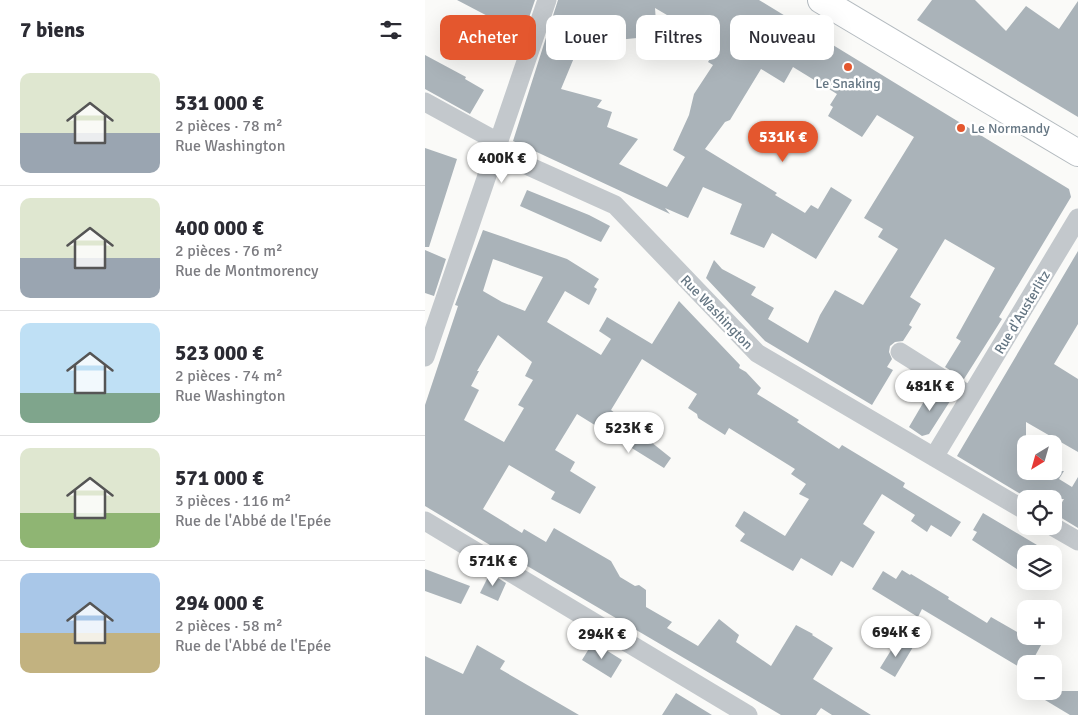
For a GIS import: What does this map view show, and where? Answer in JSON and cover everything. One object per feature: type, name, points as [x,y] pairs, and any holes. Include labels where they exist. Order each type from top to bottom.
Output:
[{"type":"main road","points":[[821,0],[1078,153]]},
{"type":"street","points":[[425,357],[547,0]]},
{"type":"street","name":"Rue Washington","points":[[425,102],[497,146],[615,205],[757,353],[1017,506]]},
{"type":"street","name":"Rue d'Austerlitz","points":[[934,457],[1078,218]]},
{"type":"street","points":[[901,352],[971,396]]},
{"type":"street","points":[[425,521],[748,715]]},
{"type":"street","points":[[1062,532],[1078,541]]},
{"type":"building","points":[[457,0],[535,0],[530,15],[486,15]]},
{"type":"building","points":[[558,0],[759,0],[784,15],[730,15],[730,60],[834,60],[834,46],[1069,189],[1071,197],[999,317],[1002,319],[964,379],[945,367],[961,341],[956,338],[995,268],[945,239],[910,297],[921,304],[909,325],[912,327],[903,341],[895,342],[890,346],[889,352],[892,359],[887,367],[893,370],[872,405],[765,341],[706,278],[714,260],[722,269],[756,287],[751,295],[774,308],[768,319],[808,343],[820,315],[835,290],[863,305],[898,249],[878,237],[883,229],[864,218],[914,137],[877,115],[862,137],[828,116],[833,107],[830,105],[837,94],[793,67],[784,83],[761,69],[730,120],[725,122],[705,149],[777,193],[775,195],[805,213],[811,205],[818,209],[831,187],[852,200],[816,259],[772,233],[764,248],[730,234],[742,204],[703,187],[688,218],[665,208],[670,214],[513,141],[546,38],[546,60],[573,60],[561,89],[602,100],[597,107],[612,112],[607,127],[638,139],[619,164],[667,187],[685,157],[673,150],[689,115],[694,94],[713,65],[708,62],[709,60],[720,60],[720,15],[667,15],[655,8],[656,15],[636,15],[636,38],[626,39],[626,15],[553,15]]},
{"type":"building","points":[[932,0],[975,0],[1006,31],[1026,6],[1059,29],[1078,1],[1078,117],[917,20]]},
{"type":"building","points":[[425,55],[466,77],[465,79],[484,90],[470,114],[425,89]]},
{"type":"building","points":[[425,148],[457,159],[429,247],[425,247]]},
{"type":"building","points":[[527,190],[589,215],[610,226],[601,242],[520,206]]},
{"type":"building","points":[[483,230],[567,259],[599,279],[594,287],[597,289],[589,305],[565,291],[547,322],[601,355],[611,339],[599,331],[607,317],[652,344],[679,301],[740,365],[739,368],[746,372],[761,388],[757,394],[799,420],[797,422],[839,449],[842,445],[905,483],[903,487],[961,522],[951,537],[931,525],[927,532],[911,521],[915,515],[882,494],[863,524],[875,532],[853,568],[841,561],[832,576],[801,558],[793,571],[740,541],[745,534],[735,526],[744,511],[785,536],[809,499],[799,494],[806,484],[791,474],[795,469],[729,428],[725,435],[698,418],[697,414],[688,408],[697,394],[642,359],[611,410],[671,458],[664,468],[577,414],[555,450],[575,462],[570,471],[596,487],[580,514],[551,499],[555,492],[509,465],[483,509],[522,533],[524,529],[546,542],[554,528],[611,561],[620,577],[646,590],[646,607],[672,622],[667,628],[698,646],[719,619],[739,635],[736,642],[771,666],[796,625],[813,634],[833,648],[813,679],[871,715],[832,715],[821,708],[816,715],[781,715],[517,560],[516,562],[499,553],[500,551],[425,506],[425,405],[458,306],[455,305]],"holes":[[[493,259],[543,277],[525,311],[502,302],[483,291]],[[498,335],[532,362],[525,376],[533,380],[518,405],[524,408],[504,442],[464,420],[479,390],[471,386],[479,371],[477,371]]]},
{"type":"building","points":[[425,250],[446,259],[434,296],[425,293]]},
{"type":"building","points":[[1078,251],[1078,324],[1054,364],[1078,379],[1078,452],[1063,443],[1063,435],[1049,435],[1026,422],[1026,435],[1017,435],[1017,480],[1061,480],[1072,487],[1078,477],[1078,528],[1062,518],[1062,502],[1064,499],[1062,499],[1062,490],[1017,490],[1017,492],[957,456]]},
{"type":"building","points":[[933,386],[952,398],[929,434],[922,436],[909,427]]},
{"type":"building","points":[[983,513],[1017,533],[1017,535],[1037,545],[1017,545],[1017,569],[972,540],[977,532],[973,530]]},
{"type":"building","points":[[425,569],[470,586],[461,604],[425,591]]},
{"type":"building","points":[[902,570],[911,574],[987,623],[991,617],[1017,632],[1017,645],[1041,645],[1036,655],[1017,655],[1017,666],[922,609],[918,617],[872,589],[883,571],[896,579]]},
{"type":"building","points":[[490,573],[506,583],[498,601],[480,593]]},
{"type":"building","points":[[898,639],[913,647],[895,677],[880,668]]},
{"type":"building","points":[[593,642],[622,660],[611,678],[582,660]]},
{"type":"building","points":[[477,645],[505,661],[500,669],[579,715],[425,715],[425,656],[463,674]]},
{"type":"building","points":[[1062,691],[1078,691],[1078,715],[1070,715],[1045,700],[1062,700]]},
{"type":"building","points":[[676,693],[712,715],[662,715]]},
{"type":"place","name":"Le Snaking","points":[[848,67]]},
{"type":"place","name":"Le Normandy","points":[[961,128]]}]
